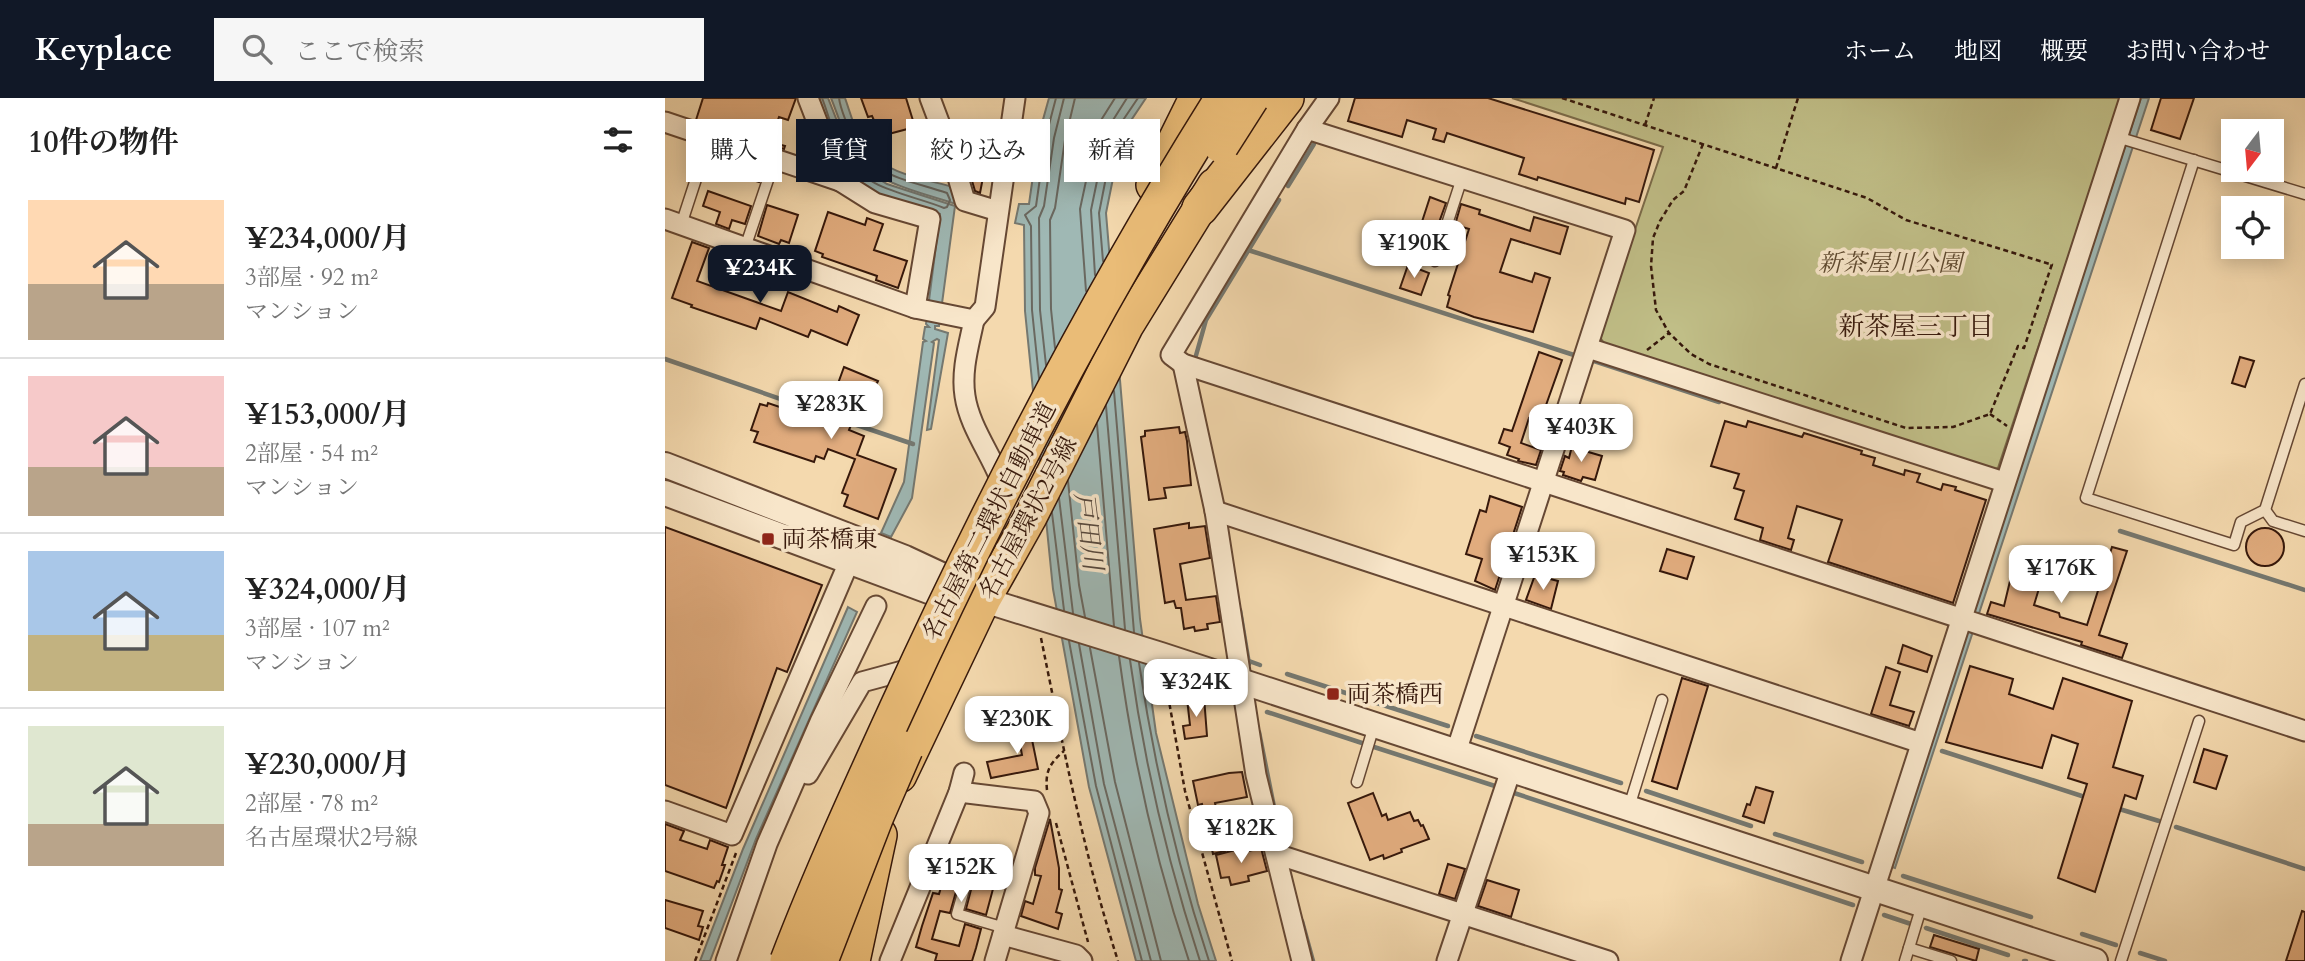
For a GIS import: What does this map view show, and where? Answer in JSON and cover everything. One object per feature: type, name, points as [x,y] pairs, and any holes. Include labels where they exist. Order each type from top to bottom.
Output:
[{"type":"highway","points":[[1153,188],[1197,98]]},
{"type":"highway","name":"名古屋環状2号線","points":[[776,961],[795,913],[1005,466],[1134,219],[1209,98]]},
{"type":"highway","name":"名古屋第二環状自動車道","points":[[788,961],[854,804],[983,526],[1125,263],[1223,98]]},
{"type":"highway","name":"名古屋第二環状自動車道","points":[[820,961],[881,803],[1001,539],[1135,289],[1251,98]]},
{"type":"highway","name":"名古屋環状2号線","points":[[835,961],[898,779],[984,600],[1030,518],[1127,326],[1268,98]]},
{"type":"highway","points":[[1200,208],[1286,98]]},
{"type":"highway","points":[[852,961],[879,835]]},
{"type":"street","points":[[808,98],[816,119]]},
{"type":"street","points":[[930,98],[965,201],[998,211]]},
{"type":"street","points":[[1005,466],[973,422],[965,397],[964,369],[974,320],[985,307],[1015,98]]},
{"type":"street","points":[[1329,98],[1307,129],[1171,355],[1183,364],[2305,731]]},
{"type":"street","points":[[1851,961],[1921,743],[1968,621],[2004,482],[2073,271],[2121,138],[2130,98]]},
{"type":"street","points":[[665,122],[686,129]]},
{"type":"street","points":[[1307,129],[1625,230],[1456,752]]},
{"type":"street","points":[[842,182],[875,203],[930,219],[915,307]]},
{"type":"street","points":[[673,222],[915,307],[974,320]]},
{"type":"street","points":[[1587,348],[2004,482]]},
{"type":"street","points":[[1183,364],[1215,511],[1256,775],[1302,961]]},
{"type":"street","points":[[665,465],[905,558],[946,587]]},
{"type":"street","points":[[665,494],[849,562],[946,587],[1161,655],[2095,961]]},
{"type":"street","points":[[1215,511],[1921,743]]},
{"type":"street","points":[[665,811],[732,835],[849,562]]},
{"type":"street","points":[[726,961],[767,844],[820,722],[876,606]]},
{"type":"street","points":[[767,844],[862,682],[909,669]]},
{"type":"street","points":[[1447,961],[1511,770]]},
{"type":"street","points":[[890,961],[962,782],[1034,801],[1039,813],[995,961]]},
{"type":"street","points":[[1276,854],[1608,961]]},
{"type":"street","points":[[1004,932],[1076,955],[1085,954]]},
{"type":"lane","points":[[2121,138],[2305,194]]},
{"type":"lane","points":[[2194,160],[2085,498],[2234,545],[2241,522],[2265,510],[2305,384]]},
{"type":"lane","points":[[1435,261],[1462,178]]},
{"type":"lane","points":[[673,222],[694,182]]},
{"type":"lane","points":[[745,248],[767,182]]},
{"type":"lane","points":[[2265,510],[2273,521],[2305,531]]},
{"type":"lane","points":[[1628,808],[1662,700]]},
{"type":"lane","points":[[2121,961],[2199,721]]},
{"type":"lane","points":[[1357,782],[1375,725]]},
{"type":"lane","points":[[967,880],[957,915],[1004,932]]},
{"type":"lane","points":[[1905,961],[1923,904]]},
{"type":"lane","points":[[1909,948],[1951,961]]},
{"type":"path","points":[[1562,98],[1867,198],[1906,220],[2073,271]]},
{"type":"path","points":[[1645,125],[1654,98]]},
{"type":"path","points":[[1776,168],[1798,98]]},
{"type":"path","points":[[1703,144],[1684,191],[1673,200],[1660,221],[1653,238],[1651,266],[1656,310],[1669,333],[1691,354],[1709,364],[1906,428],[1953,427],[1990,414],[2018,346],[2024,348],[2052,264]]},
{"type":"path","points":[[1641,365],[1647,348],[1669,333]]},
{"type":"path","points":[[1043,619],[1041,637],[1064,750],[1106,923],[1118,961]]},
{"type":"path","points":[[1161,655],[1185,790],[1232,961]]},
{"type":"path","points":[[1048,795],[1045,775],[1051,763],[1064,750]]},
{"type":"path","points":[[1055,820],[1085,954]]},
{"type":"path","points":[[695,961],[740,840],[732,835]]},
{"type":"green space","name":"新茶屋川公園","points":[[1512,98],[2121,98],[1998,468],[1992,471],[1604,343],[1599,336],[1663,147]]},
{"type":"water","points":[[815,98],[828,98],[836,119],[823,119]]},
{"type":"water","points":[[831,98],[845,98],[852,119],[839,119]]},
{"type":"water","name":"戸田川","points":[[1049,98],[1146,98],[1132,119],[1064,119],[1064,182],[1112,182],[1106,213],[1140,619],[1156,733],[1198,904],[1216,961],[1136,961],[1089,787],[1053,589],[1025,311],[1024,225],[1015,223],[1019,204],[1029,204],[1032,182],[1050,182],[1050,119],[1043,119]]},
{"type":"water","points":[[2141,98],[2149,98],[1895,868],[1889,866]]},
{"type":"water","points":[[892,168],[906,174],[906,182],[935,182],[953,187],[959,205],[914,191],[890,182]]},
{"type":"water","points":[[884,182],[955,206],[939,326],[935,326],[935,329],[948,333],[931,429],[927,430],[937,339],[932,342],[934,343],[912,498],[891,537],[881,533],[904,482],[923,342],[926,341],[923,339],[925,327],[929,327],[926,324],[940,214],[885,196],[859,183]]},
{"type":"water","points":[[848,607],[857,612],[756,839],[710,961],[700,961],[743,849]]},
{"type":"building","points":[[703,98],[796,98],[788,120],[779,117],[696,119]]},
{"type":"building","points":[[861,98],[906,98],[913,119],[906,119],[906,129],[892,133],[892,119],[868,117]]},
{"type":"building","points":[[1355,98],[1488,98],[1654,150],[1639,202],[1626,198],[1625,204],[1538,177],[1537,180],[1519,174],[1524,158],[1447,133],[1444,142],[1433,139],[1436,129],[1407,120],[1402,137],[1348,121]]},
{"type":"building","points":[[2161,98],[2194,98],[2180,139],[2151,130]]},
{"type":"building","points":[[972,182],[982,182],[980,193],[975,191]]},
{"type":"building","points":[[708,191],[751,206],[745,224],[732,220],[729,229],[716,224],[720,212],[703,206]]},
{"type":"building","points":[[1430,197],[1446,203],[1433,239],[1418,234]]},
{"type":"building","points":[[1461,204],[1480,210],[1479,214],[1530,231],[1534,217],[1568,227],[1560,254],[1511,239],[1500,272],[1532,282],[1535,273],[1550,278],[1533,332],[1447,307],[1448,295],[1469,229],[1455,225]]},
{"type":"building","points":[[767,205],[798,215],[789,243],[781,240],[779,244],[758,236]]},
{"type":"building","points":[[828,212],[865,225],[867,218],[883,224],[874,250],[907,261],[898,288],[876,280],[877,276],[822,257],[823,254],[815,251]]},
{"type":"building","points":[[692,242],[709,248],[697,281],[781,311],[788,292],[837,312],[839,306],[859,315],[847,345],[811,330],[808,337],[760,318],[756,329],[672,298]]},
{"type":"building","points":[[1408,265],[1429,273],[1421,295],[1400,288]]},
{"type":"building","points":[[1539,352],[1562,360],[1540,422],[1529,418],[1521,443],[1541,450],[1536,465],[1507,455],[1510,447],[1499,443],[1504,429],[1512,431]]},
{"type":"building","points":[[2240,357],[2254,361],[2245,387],[2232,383]]},
{"type":"building","points":[[844,367],[878,381],[872,394],[865,391],[849,430],[864,436],[857,455],[896,469],[878,519],[844,506],[848,495],[842,493],[855,459],[828,449],[824,459],[816,456],[814,462],[754,442],[758,432],[751,430],[760,404],[767,406],[768,403],[824,422]]},
{"type":"building","points":[[1725,421],[1746,427],[1748,421],[1802,437],[1804,433],[1862,451],[1861,454],[1875,458],[1873,465],[1904,475],[1905,470],[1920,474],[1917,482],[1941,490],[1943,484],[1956,487],[1955,490],[1986,500],[1953,603],[1828,562],[1842,520],[1797,506],[1788,538],[1794,540],[1791,550],[1760,540],[1763,528],[1735,519],[1744,491],[1734,488],[1739,474],[1711,466]]},
{"type":"building","points":[[1179,427],[1180,433],[1185,432],[1187,441],[1191,485],[1164,488],[1166,498],[1149,500],[1141,437],[1145,436],[1145,431]]},
{"type":"building","points":[[1573,442],[1586,446],[1585,451],[1602,456],[1595,480],[1583,477],[1581,481],[1563,475],[1564,472],[1560,471],[1565,456],[1569,458]]},
{"type":"building","points":[[1490,496],[1522,507],[1495,590],[1475,581],[1482,559],[1466,554],[1480,510],[1486,512]]},
{"type":"building","points":[[1189,523],[1189,528],[1205,526],[1210,558],[1180,564],[1186,600],[1216,596],[1220,622],[1207,624],[1208,629],[1195,631],[1194,627],[1184,629],[1181,608],[1176,608],[1174,601],[1165,603],[1154,529]]},
{"type":"building","points":[[665,527],[822,585],[787,672],[777,668],[726,808],[665,785]]},
{"type":"building","points":[[2265,528],[2278,534],[2284,547],[2278,560],[2265,566],[2252,560],[2246,547],[2252,534]]},
{"type":"building","points":[[2112,547],[2127,551],[2099,635],[2127,644],[2122,658],[2081,645],[2082,642],[1987,614],[1991,602],[2004,606],[2016,556],[2046,565],[2034,605],[2087,625]]},
{"type":"building","points":[[1667,549],[1694,557],[1687,579],[1660,571]]},
{"type":"building","points":[[1535,575],[1558,581],[1551,609],[1526,600]]},
{"type":"building","points":[[1903,645],[1932,656],[1927,672],[1898,663]]},
{"type":"building","points":[[1970,666],[2013,679],[2009,694],[2053,709],[2063,678],[2132,701],[2113,767],[2143,776],[2136,799],[2125,795],[2095,892],[2058,878],[2087,784],[2068,778],[2078,744],[2052,735],[2042,768],[1946,742]]},
{"type":"building","points":[[1886,667],[1900,672],[1890,705],[1914,712],[1909,726],[1871,714]]},
{"type":"building","points":[[1682,678],[1708,686],[1677,789],[1652,781]]},
{"type":"building","points":[[1204,697],[1207,736],[1185,739],[1183,726],[1190,725],[1187,699]]},
{"type":"building","points":[[1028,720],[1038,769],[991,778],[987,762],[1022,755],[1016,723]]},
{"type":"building","points":[[2204,749],[2227,756],[2216,789],[2194,782]]},
{"type":"building","points":[[1242,772],[1247,797],[1215,803],[1225,851],[1213,854],[1202,804],[1198,805],[1193,781]]},
{"type":"building","points":[[1756,787],[1773,792],[1764,823],[1743,816]]},
{"type":"building","points":[[1373,793],[1382,816],[1386,814],[1388,820],[1410,812],[1414,821],[1418,820],[1421,826],[1423,825],[1429,839],[1401,849],[1402,852],[1384,859],[1383,855],[1370,860],[1348,803]]},
{"type":"building","points":[[1050,819],[1059,868],[1059,889],[1062,890],[1056,912],[1062,914],[1058,929],[1021,916],[1025,901],[1033,904],[1041,876],[1035,875],[1035,868]]},
{"type":"building","points":[[665,824],[684,831],[680,840],[707,849],[710,840],[728,847],[722,865],[725,865],[714,888],[665,871]]},
{"type":"building","points":[[1243,848],[1244,852],[1261,848],[1267,871],[1248,876],[1249,881],[1231,885],[1229,877],[1221,878],[1216,855]]},
{"type":"building","points":[[967,850],[1006,860],[1002,876],[997,874],[986,915],[966,909],[974,878],[968,872],[961,874],[950,913],[940,911],[932,939],[959,946],[965,924],[981,929],[976,948],[972,961],[935,961],[937,954],[916,947],[922,926],[933,893],[939,894],[952,851],[966,855]]},
{"type":"building","points":[[1448,864],[1465,869],[1455,899],[1439,894]]},
{"type":"building","points":[[1487,880],[1519,890],[1511,917],[1478,906]]},
{"type":"building","points":[[665,900],[703,911],[698,926],[703,927],[699,940],[665,928]]},
{"type":"building","points":[[2302,911],[2305,912],[2305,961],[2286,961]]},
{"type":"building","points":[[1934,935],[1979,949],[1976,961],[1930,947]]},
{"type":"waterway","points":[[1288,186],[1314,144]]},
{"type":"waterway","points":[[1195,359],[1206,320],[1279,200]]},
{"type":"waterway","points":[[1248,250],[1577,356]]},
{"type":"waterway","points":[[665,359],[830,416]]},
{"type":"waterway","points":[[1591,360],[1719,402]]},
{"type":"waterway","points":[[848,422],[913,444]]},
{"type":"waterway","points":[[2120,531],[2305,590]]},
{"type":"waterway","points":[[1240,610],[1249,664]]},
{"type":"waterway","points":[[1249,661],[1260,665]]},
{"type":"waterway","points":[[1287,674],[1448,726]]},
{"type":"waterway","points":[[1267,712],[1362,743]]},
{"type":"waterway","points":[[1259,732],[1275,812]]},
{"type":"waterway","points":[[1476,736],[1621,783]]},
{"type":"waterway","points":[[1374,747],[1498,787]]},
{"type":"waterway","points":[[1942,751],[2088,798]]},
{"type":"waterway","points":[[1646,791],[1751,826]]},
{"type":"waterway","points":[[1511,792],[1853,905]]},
{"type":"waterway","points":[[2116,808],[2159,821]]},
{"type":"waterway","points":[[2176,827],[2305,869]]},
{"type":"waterway","points":[[1775,834],[1862,862]]},
{"type":"waterway","points":[[1903,876],[2031,917]]},
{"type":"waterway","points":[[1884,915],[1911,924]]},
{"type":"waterway","points":[[1302,921],[1313,961]]},
{"type":"waterway","points":[[1926,928],[2008,955]]},
{"type":"waterway","points":[[2082,934],[2116,945]]},
{"type":"waterway","points":[[2140,953],[2165,961]]},
{"type":"place","name":"両茶橋東","points":[[768,539]]},
{"type":"place","name":"両茶橋西","points":[[1333,694]]},
{"type":"district","name":"新茶屋三丁目","points":[[1916,326]]}]
